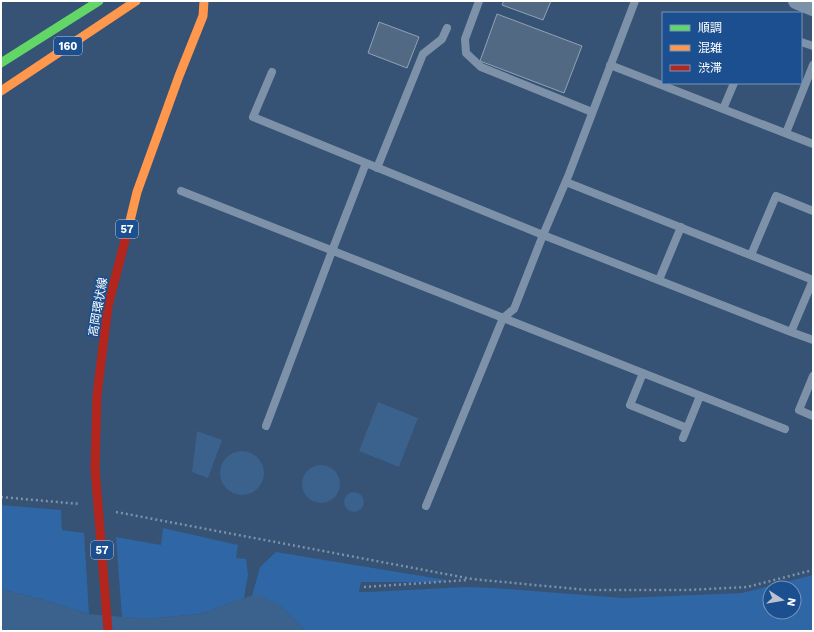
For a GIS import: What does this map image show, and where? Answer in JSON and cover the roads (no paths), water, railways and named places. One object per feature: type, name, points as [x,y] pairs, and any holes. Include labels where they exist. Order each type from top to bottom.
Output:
[{"type":"main road","name":"160","points":[[1,63],[98,1]]},
{"type":"main road","name":"160","points":[[1,91],[136,1]]},
{"type":"main road","name":"高岡環状線","points":[[108,631],[96,468],[97,395],[108,306],[137,192],[179,76],[204,16],[204,1]]},
{"type":"street","points":[[796,1],[813,8]]},
{"type":"lane","points":[[479,1],[463,36],[466,54],[481,67],[592,112]]},
{"type":"lane","points":[[426,506],[503,318],[514,308],[566,182],[635,1]]},
{"type":"lane","points":[[377,168],[423,54],[442,39],[447,28]]},
{"type":"lane","points":[[802,42],[813,46]]},
{"type":"lane","points":[[610,64],[813,144]]},
{"type":"lane","points":[[786,134],[813,65]]},
{"type":"lane","points":[[272,72],[253,117],[543,235],[813,340]]},
{"type":"lane","points":[[724,109],[734,84]]},
{"type":"lane","points":[[266,426],[366,163]]},
{"type":"lane","points":[[566,182],[813,280],[791,332]]},
{"type":"lane","points":[[181,192],[785,429]]},
{"type":"lane","points":[[751,255],[776,196],[813,211]]},
{"type":"lane","points":[[659,280],[681,227]]},
{"type":"lane","points":[[643,373],[630,405],[687,428]]},
{"type":"lane","points":[[813,376],[799,410],[813,416]]},
{"type":"lane","points":[[683,438],[700,396]]}]
